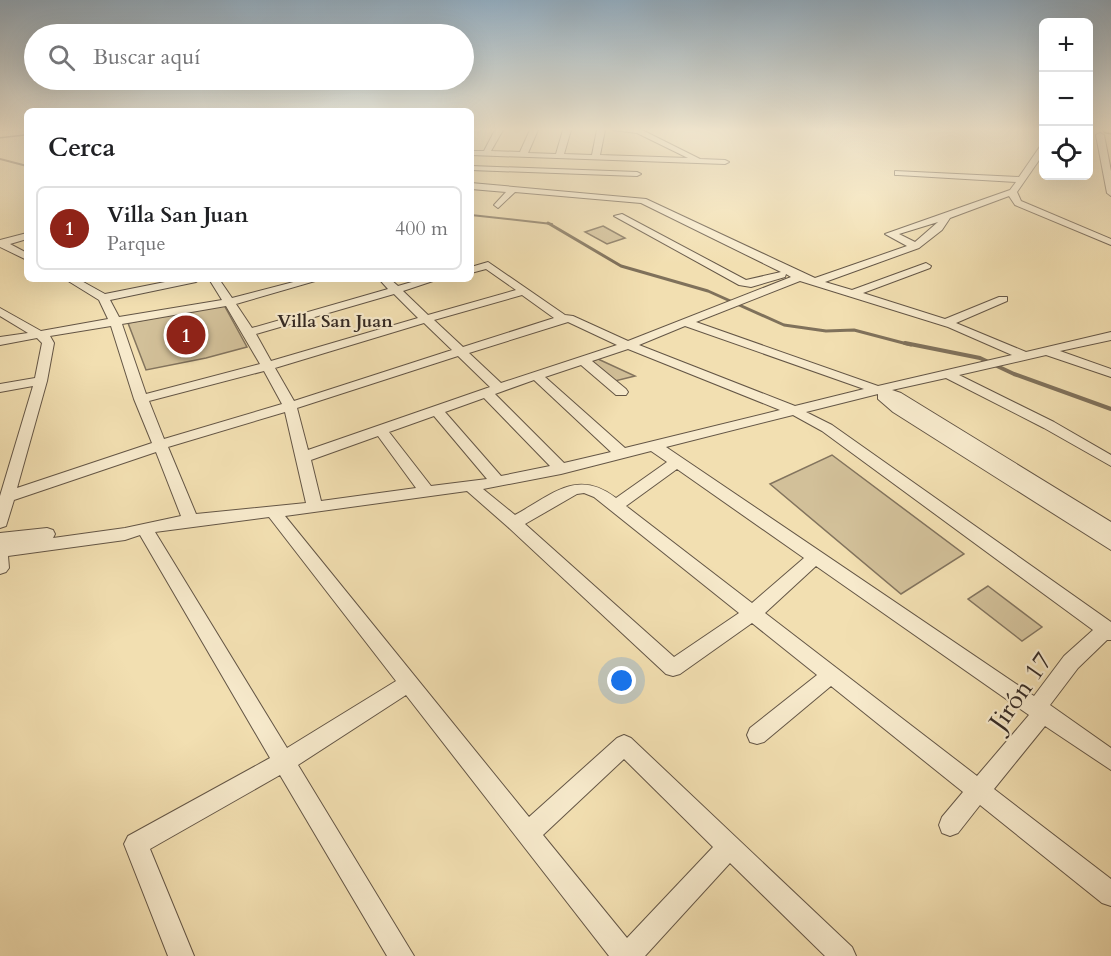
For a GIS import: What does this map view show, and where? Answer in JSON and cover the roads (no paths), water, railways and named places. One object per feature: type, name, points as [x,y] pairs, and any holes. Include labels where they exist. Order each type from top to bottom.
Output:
[{"type":"street","points":[[519,175],[640,190],[796,275],[945,322],[1025,356]]},
{"type":"street","points":[[639,175],[640,190],[619,216],[743,283],[751,284],[796,275]]},
{"type":"street","points":[[937,175],[1022,180]]},
{"type":"street","points":[[916,246],[891,234],[1013,192],[1026,175]]},
{"type":"street","points":[[1109,180],[1111,194]]},
{"type":"street","points":[[474,186],[512,190],[587,184],[640,190]]},
{"type":"street","points":[[498,205],[512,190]]},
{"type":"street","points":[[1013,192],[1018,202],[1111,242]]},
{"type":"street","points":[[814,282],[916,246],[939,228],[946,216]]},
{"type":"street","points":[[0,243],[23,237]]},
{"type":"street","points":[[0,243],[24,255]]},
{"type":"street","points":[[851,294],[926,266],[896,253]]},
{"type":"street","points":[[474,269],[488,265],[563,319]]},
{"type":"street","points":[[304,457],[492,390],[628,345],[687,323],[796,275]]},
{"type":"street","points":[[75,282],[103,298],[115,321],[141,399],[191,520]]},
{"type":"street","points":[[103,298],[181,282]]},
{"type":"street","points":[[216,282],[249,332],[290,406],[315,507]]},
{"type":"street","points":[[0,341],[231,302],[306,282]]},
{"type":"street","points":[[387,282],[459,351],[561,469]]},
{"type":"street","points":[[249,332],[423,282]]},
{"type":"street","points":[[141,399],[268,367],[425,318],[524,291]]},
{"type":"street","points":[[945,322],[1003,299]]},
{"type":"street","points":[[0,311],[39,335],[48,344],[41,381],[0,522]]},
{"type":"street","points":[[9,497],[159,445],[569,318],[628,345],[795,411],[826,428],[1110,631]]},
{"type":"street","points":[[687,323],[876,390],[898,409],[1111,530]]},
{"type":"street","points":[[0,568],[0,553],[125,534],[191,520],[428,493],[561,469],[876,390],[1111,336]]},
{"type":"street","points":[[1047,351],[1111,373]]},
{"type":"street","points":[[583,360],[621,392]]},
{"type":"street","points":[[948,374],[1049,425],[1111,460]]},
{"type":"street","points":[[536,375],[622,454]]},
{"type":"street","points":[[0,388],[41,381]]},
{"type":"street","points":[[436,410],[498,482]]},
{"type":"street","points":[[381,430],[428,493]]},
{"type":"street","points":[[654,446],[1111,760]]},
{"type":"street","points":[[616,506],[676,462]]},
{"type":"street","points":[[1019,479],[1111,544]]},
{"type":"street","points":[[470,486],[514,523],[673,668],[751,614],[816,557]]},
{"type":"street","points":[[514,523],[573,490],[585,488],[599,493],[1111,894]]},
{"type":"street","points":[[273,512],[626,956],[730,846]]},
{"type":"street","points":[[0,539],[128,525],[145,528],[401,956]]},
{"type":"street","name":"Jirón 17","points":[[950,825],[1043,713],[1039,704],[1086,647],[1110,631]]},
{"type":"street","points":[[757,735],[831,675]]},
{"type":"street","points":[[182,956],[136,844],[285,761],[409,683]]},
{"type":"street","points":[[529,833],[624,745],[843,956]]},
{"type":"waterway","points":[[474,215],[549,224]]},
{"type":"waterway","points":[[549,224],[621,266],[708,291],[784,325],[826,331],[854,330],[911,345]]},
{"type":"waterway","points":[[905,343],[980,358],[1014,374],[1111,409]]},
{"type":"place","name":"Villa San Juan","points":[[186,335]]},
{"type":"district","name":"Villa San Juan","points":[[335,321]]}]
